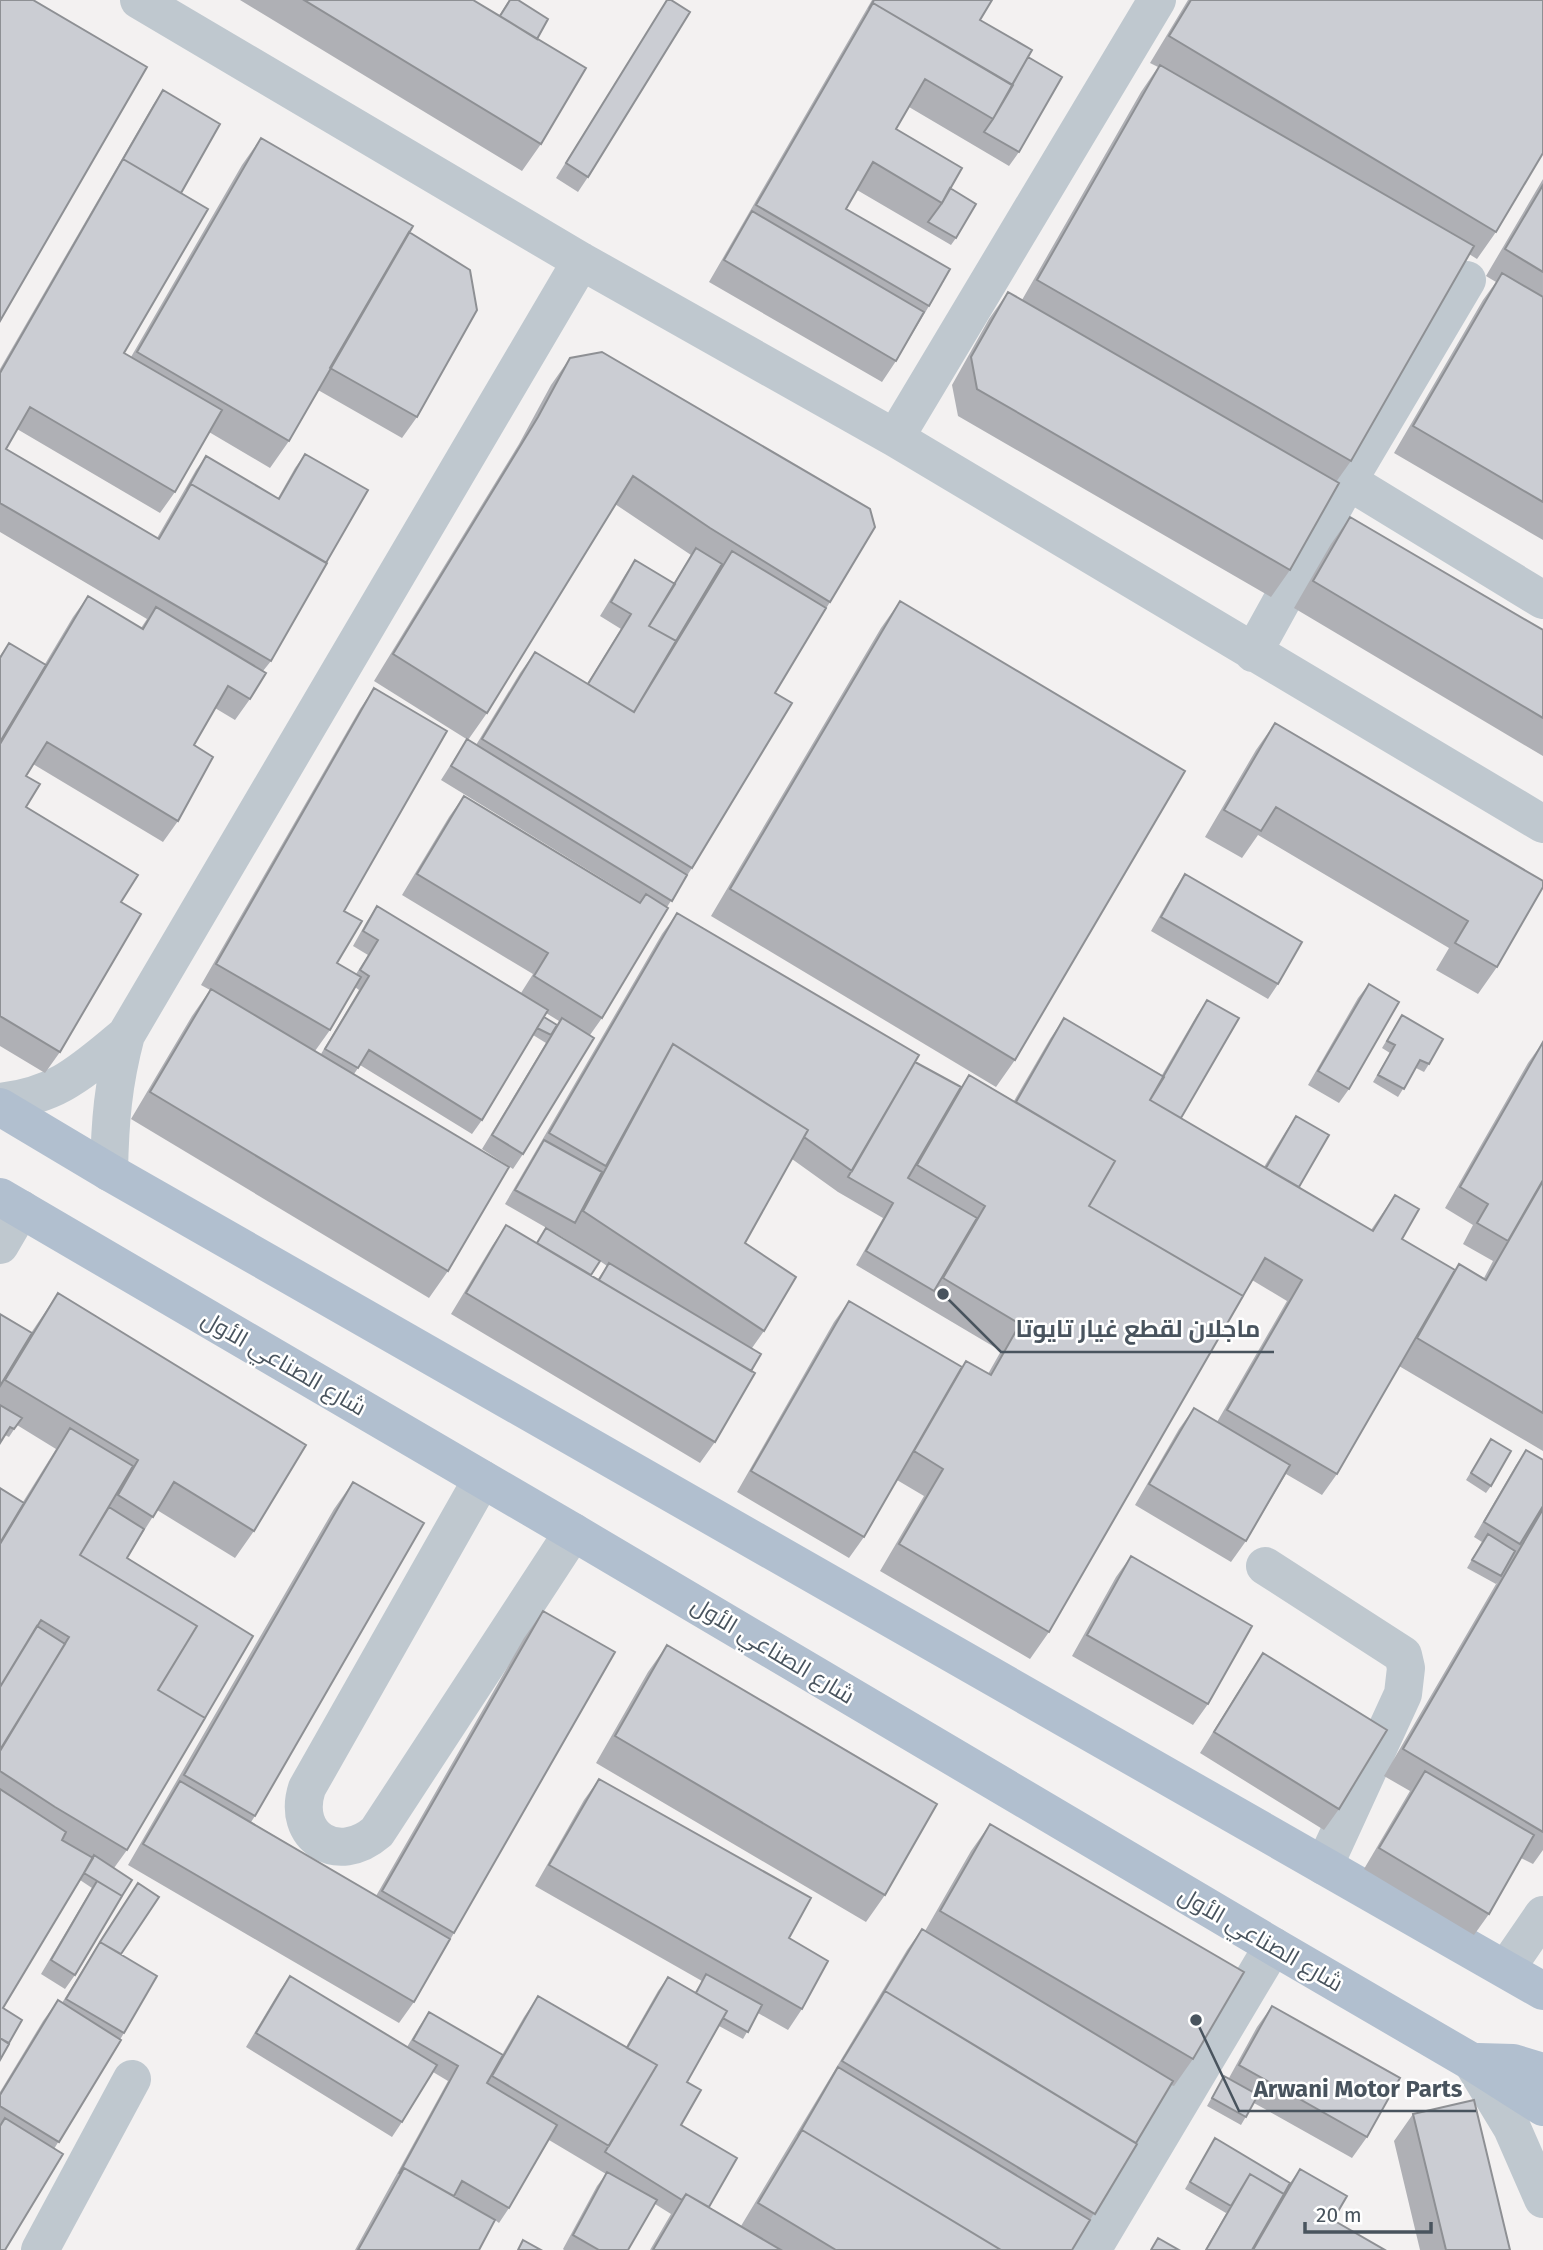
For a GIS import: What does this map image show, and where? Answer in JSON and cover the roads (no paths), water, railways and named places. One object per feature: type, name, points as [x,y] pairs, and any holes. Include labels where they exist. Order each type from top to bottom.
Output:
[{"type":"main road","points":[[0,1107],[109,1172],[1542,1990]]},
{"type":"main road","name":"شارع الصناعي الأول","points":[[10,1203],[1472,2062],[1543,2107]]},
{"type":"main road","points":[[1472,2062],[1513,2063],[1543,2072]]},
{"type":"main road","points":[[1472,2062],[1543,2129]]},
{"type":"lane","points":[[139,0],[581,261],[895,438],[1543,824]]},
{"type":"lane","points":[[895,438],[1157,0]]},
{"type":"lane","points":[[109,1172],[111,1106],[116,1070],[126,1035],[581,261]]},
{"type":"lane","points":[[1253,653],[1349,481],[1467,280]]},
{"type":"lane","points":[[1349,481],[1543,600]]},
{"type":"lane","points":[[0,1102],[19,1100],[50,1090],[79,1074],[126,1035]]},
{"type":"lane","points":[[0,1245],[10,1203]]},
{"type":"lane","points":[[482,1479],[307,1788],[303,1799],[306,1823],[313,1833],[333,1847],[358,1846],[377,1832],[573,1532]]},
{"type":"lane","points":[[1265,1566],[1403,1656],[1406,1668],[1403,1694],[1324,1866]]},
{"type":"lane","points":[[1506,1969],[1543,1915]]},
{"type":"lane","points":[[1092,2250],[1273,1946]]},
{"type":"lane","points":[[1472,2062],[1512,2128],[1543,2199]]},
{"type":"lane","points":[[40,2250],[132,2079]]},
{"type":"place","name":"ماجلان لقطع غيار تايوتا","points":[[943,1294]]},
{"type":"place","name":"Arwani Motor Parts","points":[[1196,2020]]}]
